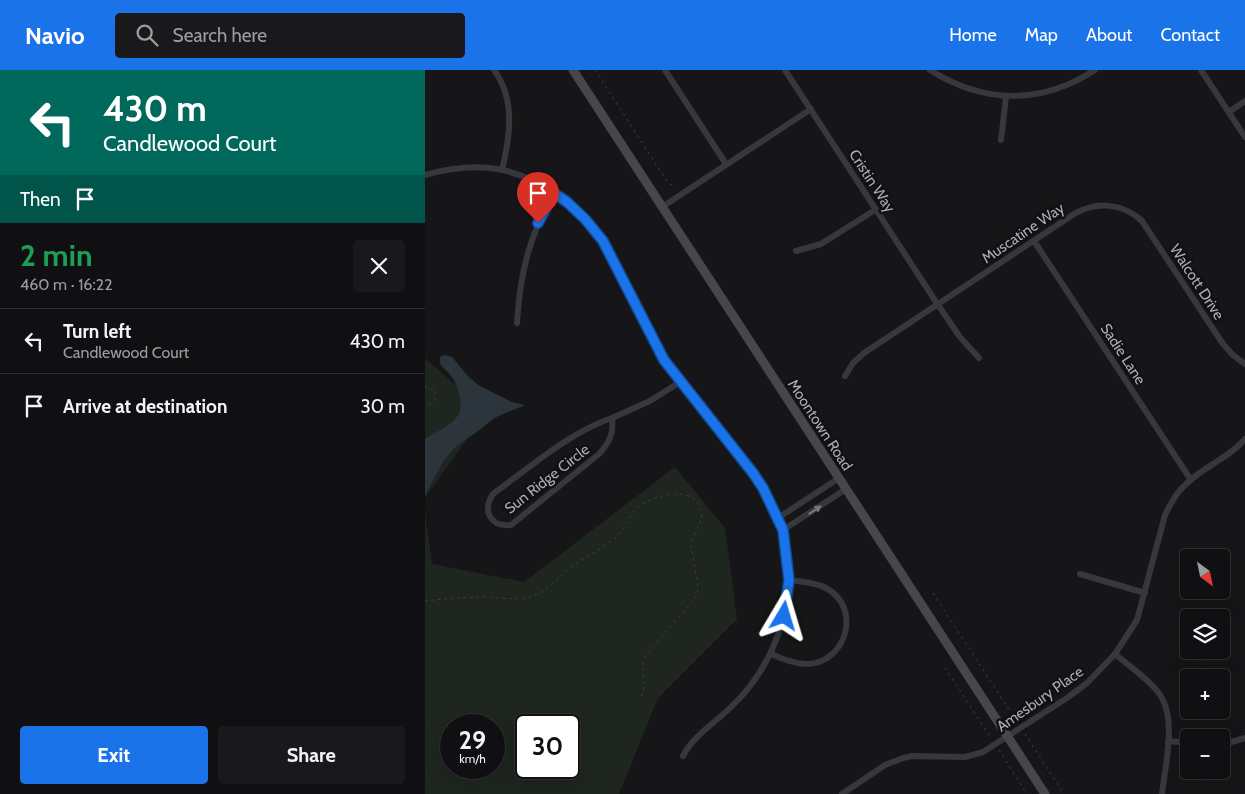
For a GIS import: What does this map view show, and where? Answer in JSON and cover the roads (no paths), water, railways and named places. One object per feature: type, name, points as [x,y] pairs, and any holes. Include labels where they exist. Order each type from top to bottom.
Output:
[{"type":"street","points":[[494,70],[505,92],[510,127],[502,170]]},
{"type":"street","name":"Moontown Road","points":[[573,70],[1045,794]]},
{"type":"street","points":[[665,70],[726,164]]},
{"type":"street","name":"Cristin Way","points":[[785,70],[938,305],[960,337],[979,358]]},
{"type":"street","points":[[930,70],[961,87],[989,95],[1006,97],[1053,91],[1095,70]]},
{"type":"street","points":[[1201,70],[1245,136]]},
{"type":"street","points":[[1001,140],[1006,97]]},
{"type":"street","points":[[1229,112],[1245,101]]},
{"type":"street","points":[[662,207],[811,110]]},
{"type":"street","points":[[425,175],[457,167],[482,167],[502,170],[533,180],[567,202],[585,219],[603,241],[664,360],[753,473],[778,518],[783,530],[789,580],[784,616],[771,654],[745,692],[694,740],[683,756]]},
{"type":"street","points":[[517,323],[519,296],[528,250],[538,223],[554,193]]},
{"type":"street","name":"Muscatine Way","points":[[845,376],[858,358],[1083,209],[1103,205],[1129,212]]},
{"type":"street","points":[[796,251],[821,244],[875,210]]},
{"type":"street","name":"Walcott Drive","points":[[1129,212],[1136,216],[1147,228],[1223,344],[1245,364]]},
{"type":"street","name":"Sadie Lane","points":[[1034,241],[1191,480]]},
{"type":"street","name":"Sun Ridge Circle","points":[[612,418],[612,436],[606,447],[599,454],[511,525],[498,524],[491,519],[488,505],[493,494],[573,437],[598,423],[650,402],[680,382]]},
{"type":"street","name":"Amesbury Place","points":[[842,794],[894,760],[912,756],[965,757],[983,752],[1087,683],[1115,654],[1137,620],[1165,515],[1177,494],[1191,480],[1227,456],[1245,439]]},
{"type":"street","points":[[778,518],[839,478]]},
{"type":"street","points":[[783,530],[846,489]]},
{"type":"street","points":[[1080,574],[1145,593]]},
{"type":"street","points":[[771,654],[801,664],[815,662],[834,653],[839,648],[846,634],[847,619],[845,612],[842,604],[833,592],[817,584],[789,580]]},
{"type":"street","points":[[1115,654],[1148,682],[1163,699],[1168,715],[1168,741],[1162,794]]},
{"type":"street","points":[[1230,742],[1245,738]]},
{"type":"street","points":[[1168,741],[1180,742]]}]
